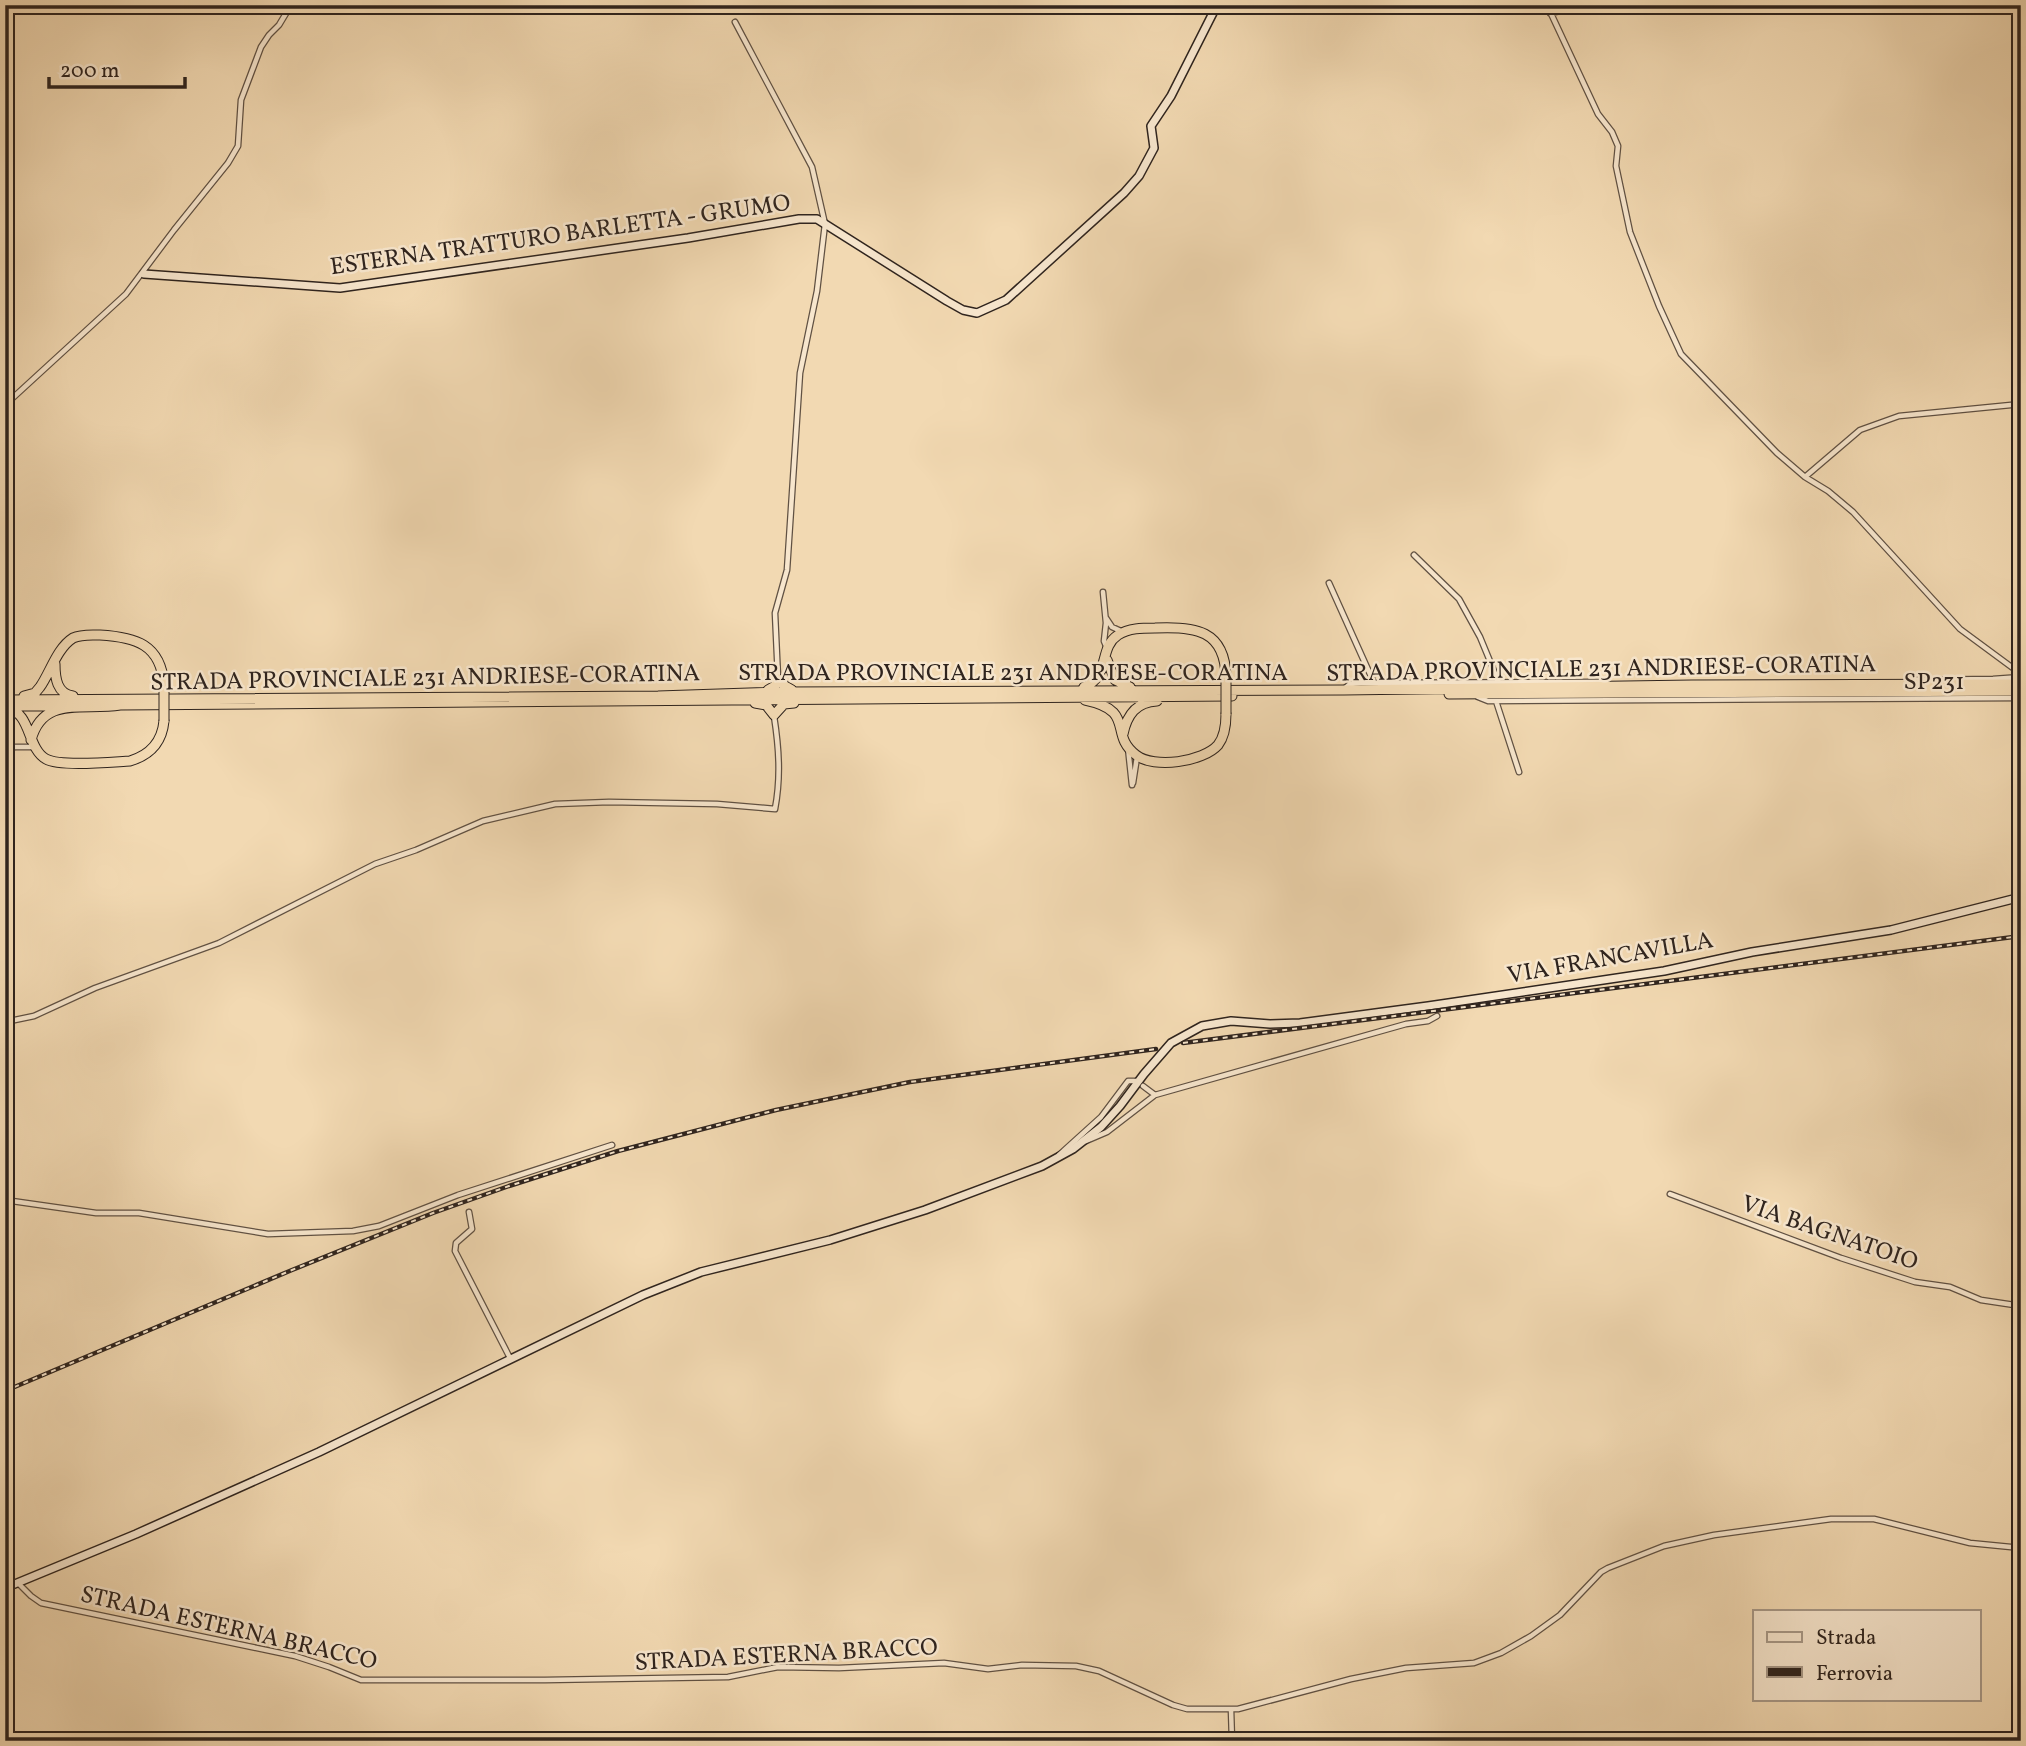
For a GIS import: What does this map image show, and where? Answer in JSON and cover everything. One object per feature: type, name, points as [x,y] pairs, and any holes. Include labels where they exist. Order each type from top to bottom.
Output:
[{"type":"highway","points":[[1058,690],[1082,688],[1093,683],[1104,667],[1106,652],[1114,638],[1124,632],[1141,628],[1196,629],[1218,644],[1223,655],[1226,677],[1223,737],[1210,751],[1186,760],[1154,761],[1137,756],[1128,748],[1115,713],[1104,705],[1085,701],[1081,696]]},
{"type":"highway","points":[[5,698],[35,693],[65,645],[83,635],[137,640],[154,654],[163,675],[163,729],[156,746],[148,754],[130,761],[55,762],[38,754],[17,712],[5,708]]},
{"type":"highway","points":[[1106,652],[1115,680],[1138,689]]},
{"type":"highway","points":[[55,662],[56,680],[66,695],[105,696],[120,702]]},
{"type":"highway","points":[[718,696],[769,690],[775,686],[778,679],[791,690],[846,691]]},
{"type":"highway","name":"STRADA PROVINCIALE 231 ANDRIESE-CORATINA","points":[[5,698],[120,702],[648,702],[718,696],[846,691],[2021,684]]},
{"type":"highway","name":"STRADA PROVINCIALE 231 ANDRIESE-CORATINA","points":[[718,696],[865,698],[2021,691]]},
{"type":"highway","points":[[718,696],[725,703],[761,703],[770,707],[774,715],[780,707],[789,703],[848,702],[865,698]]},
{"type":"highway","points":[[1123,736],[1127,718],[1140,705],[1150,701],[1198,696]]},
{"type":"highway","points":[[33,743],[37,722],[54,710],[120,702]]},
{"type":"highway","name":"STRADA PROVINCIALE 231 ANDRIESE-CORATINA","points":[[5,708],[120,702]]},
{"type":"street","points":[[5,405],[107,314],[144,274],[174,230],[234,154],[238,146],[239,109],[261,47],[291,5]]},
{"type":"street","name":"ESTERNA TRATTURO BARLETTA - GRUMO","points":[[144,274],[340,288],[688,238],[799,219],[817,219],[947,301],[963,310],[977,313],[1006,300],[1124,193],[1139,176],[1154,148],[1151,126],[1171,96],[1217,5]]},
{"type":"street","points":[[1547,5],[1598,114],[1612,132],[1618,146],[1616,166],[1630,232],[1681,354],[1734,411],[1805,477],[1828,491],[1853,512],[1960,629],[2021,675]]},
{"type":"street","points":[[1550,13],[1592,5]]},
{"type":"street","points":[[735,22],[811,167],[825,224],[817,291],[800,373],[787,570],[775,614],[778,679]]},
{"type":"street","points":[[1805,477],[1860,430],[1899,416],[2021,404]]},
{"type":"street","points":[[1414,555],[1459,599],[1480,637],[1499,683]]},
{"type":"street","points":[[1329,583],[1374,683]]},
{"type":"street","points":[[1103,592],[1106,652]]},
{"type":"street","points":[[1106,617],[1112,627],[1124,632]]},
{"type":"street","points":[[1106,623],[1114,638]]},
{"type":"street","points":[[1105,630],[1114,638]]},
{"type":"street","points":[[1343,690],[1350,684],[1374,683],[1983,680],[2021,675]]},
{"type":"street","name":"SP231","points":[[1471,694],[1488,701],[2021,698]]},
{"type":"street","points":[[1496,701],[1519,772]]},
{"type":"street","points":[[5,1022],[34,1016],[95,988],[219,943],[374,864],[416,850],[483,821],[555,804],[609,802],[775,808],[779,762],[774,715]]},
{"type":"street","points":[[5,751],[33,743]]},
{"type":"street","points":[[1128,748],[1133,772]]},
{"type":"street","points":[[1133,772],[1137,756]]},
{"type":"street","points":[[1133,772],[1154,761]]},
{"type":"street","name":"VIA FRANCAVILLA","points":[[1104,1129],[1171,1043],[1202,1026],[1231,1021],[1282,1024],[1428,1006],[1664,971],[1752,952],[1891,930],[2021,897]]},
{"type":"street","points":[[5,1588],[136,1534],[320,1452],[678,1280],[830,1240],[925,1210],[1042,1166],[1155,1095],[1406,1024],[1428,1021],[1437,1016]]},
{"type":"street","points":[[1056,1158],[1101,1118],[1128,1081],[1136,1082]]},
{"type":"street","points":[[1143,1086],[1155,1095]]},
{"type":"street","points":[[5,1200],[96,1213],[139,1213],[268,1234],[352,1231],[379,1226],[458,1195],[612,1145]]},
{"type":"street","name":"VIA BAGNATOIO","points":[[1670,1195],[1841,1258],[1915,1282],[1950,1287],[1981,1300],[2021,1306]]},
{"type":"street","points":[[469,1212],[472,1229],[456,1243],[455,1251],[510,1359]]},
{"type":"street","name":"STRADA ESTERNA BRACCO","points":[[17,1583],[41,1603],[295,1656],[361,1680],[545,1681],[728,1677],[778,1667],[839,1668],[944,1662],[988,1668],[1022,1665],[1076,1666],[1099,1671],[1173,1706],[1186,1709],[1231,1709],[1250,1707],[1351,1679],[1406,1668],[1474,1662],[1502,1653],[1560,1615],[1608,1568],[1664,1546],[1714,1535],[1831,1519],[1874,1519],[1970,1543],[2021,1548]]},
{"type":"street","points":[[1231,1709],[1232,1741]]},
{"type":"railway","points":[[1183,1043],[2021,936]]},
{"type":"railway","points":[[5,1391],[433,1213],[618,1151],[776,1110],[910,1082],[1156,1049]]}]
